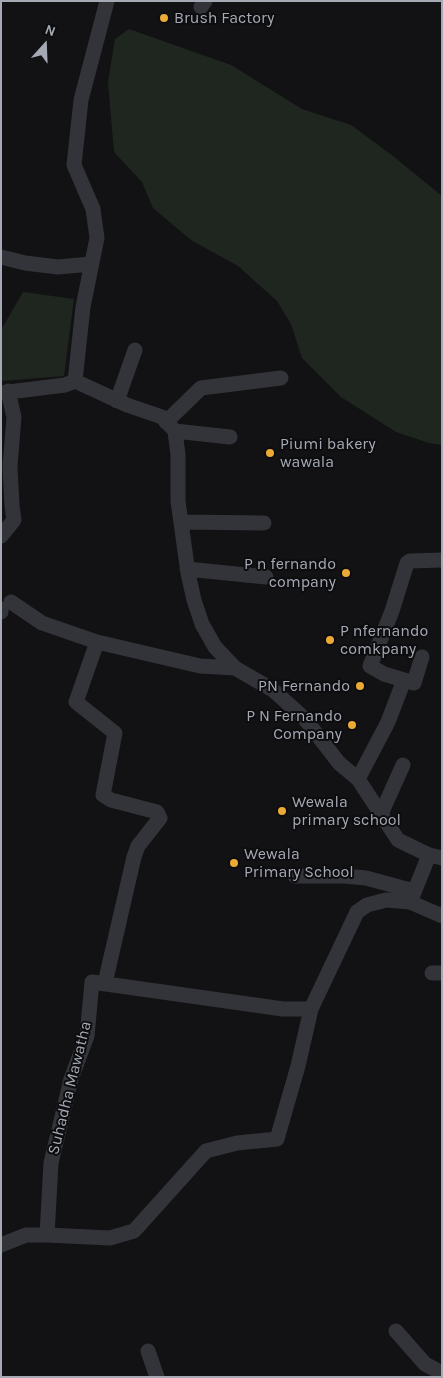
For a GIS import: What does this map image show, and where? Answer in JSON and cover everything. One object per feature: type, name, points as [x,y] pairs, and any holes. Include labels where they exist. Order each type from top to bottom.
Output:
[{"type":"street","points":[[74,381],[83,307],[97,238],[93,209],[74,165],[81,100],[107,1]]},
{"type":"street","points":[[1,257],[25,264],[58,267],[92,264]]},
{"type":"street","points":[[117,401],[135,350]]},
{"type":"street","points":[[170,427],[201,388],[281,378]]},
{"type":"street","points":[[1,536],[14,520],[10,466],[14,417],[5,392],[65,385],[74,381],[117,401],[162,417],[170,427],[178,455],[178,501],[187,568],[194,600],[202,624],[215,646],[235,668],[273,690],[305,718],[339,763],[358,779],[398,840],[435,856],[412,897]]},
{"type":"street","points":[[170,427],[230,437]]},
{"type":"street","points":[[182,522],[264,523]]},
{"type":"street","points":[[422,657],[414,683],[384,674],[370,666],[392,611],[407,563],[410,561],[442,560]]},
{"type":"street","points":[[187,568],[266,577]]},
{"type":"street","points":[[4,608],[97,642],[200,666],[235,668]]},
{"type":"street","points":[[97,642],[76,702],[115,733],[103,795],[111,800],[157,812],[160,818],[138,846],[134,857],[105,983],[282,1010],[311,1009]]},
{"type":"street","points":[[358,779],[388,722],[404,680]]},
{"type":"street","points":[[381,814],[403,765]]},
{"type":"street","points":[[295,876],[366,878],[412,897],[442,916]]},
{"type":"street","points":[[1,1245],[26,1235],[110,1238],[134,1231],[206,1152],[238,1143],[277,1139],[298,1066],[311,1009],[357,912],[366,905],[412,897]]},
{"type":"street","name":"Suhadha Mawatha","points":[[47,1235],[51,1163],[71,1079],[87,1036],[92,982],[105,983]]},
{"type":"street","points":[[396,1331],[425,1364],[442,1373]]},
{"type":"street","points":[[148,1351],[157,1377]]},
{"type":"shaded area","points":[[129,29],[231,65],[302,109],[351,125],[442,196],[442,445],[429,443],[396,432],[341,397],[302,358],[291,324],[277,301],[238,266],[191,240],[153,208],[142,182],[114,152],[108,82],[115,39]]},
{"type":"shaded area","points":[[23,292],[74,299],[64,376],[2,381],[1,330]]},
{"type":"place","name":"Brush Factory","points":[[164,18]]},
{"type":"place","name":"Piumi bakery wawala","points":[[270,453]]},
{"type":"place","name":"P n fernando company","points":[[346,573]]},
{"type":"place","name":"P nfernando comkpany","points":[[330,640]]},
{"type":"place","name":"PN Fernando","points":[[360,686]]},
{"type":"place","name":"P N Fernando Company","points":[[352,725]]},
{"type":"place","name":"Wewala primary school","points":[[282,811]]},
{"type":"place","name":"Wewala Primary School","points":[[234,863]]}]
